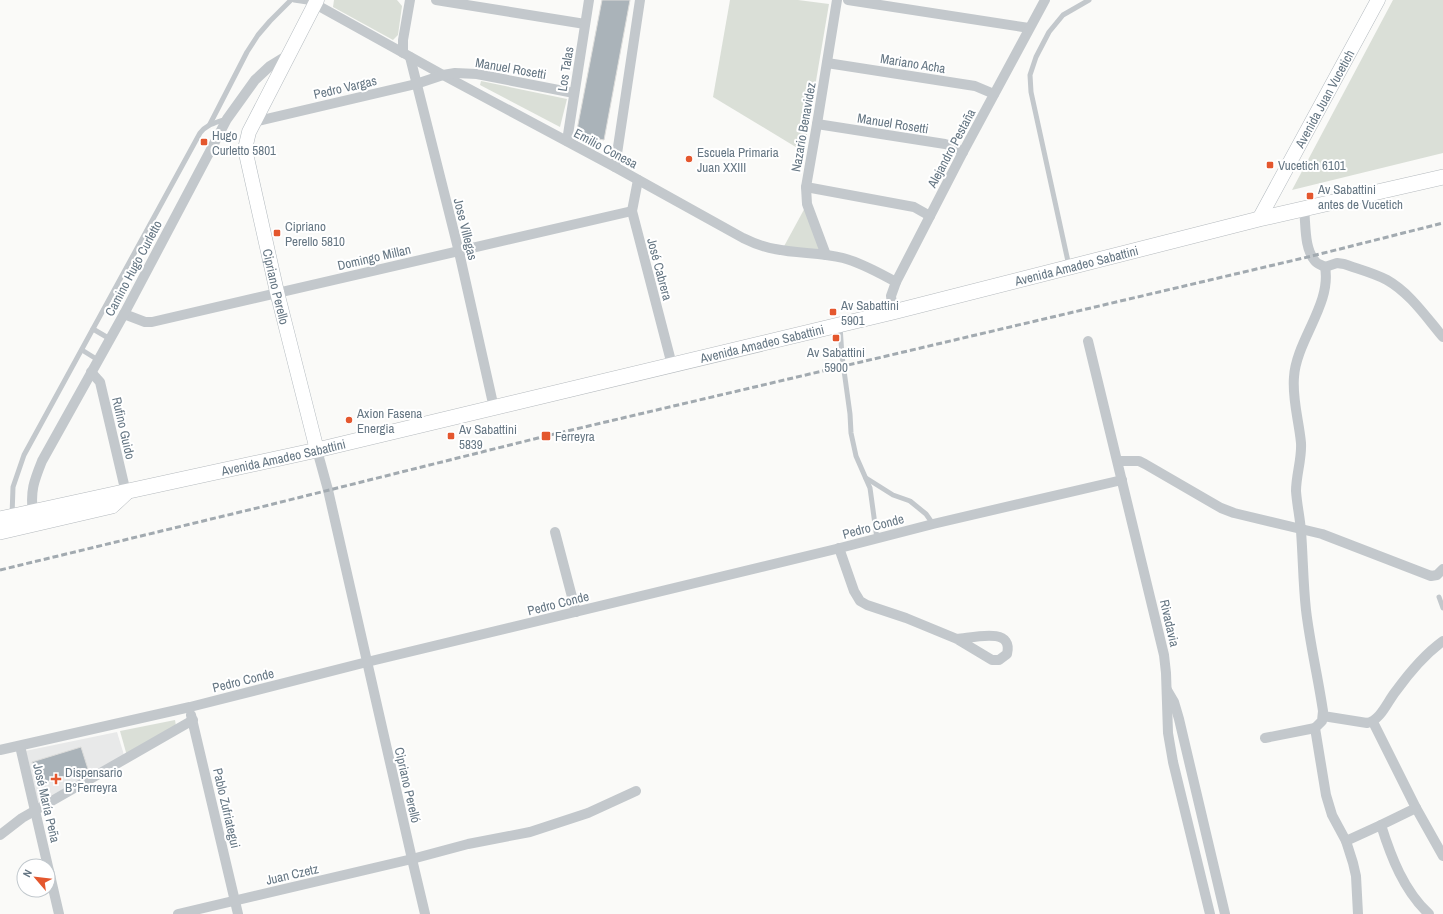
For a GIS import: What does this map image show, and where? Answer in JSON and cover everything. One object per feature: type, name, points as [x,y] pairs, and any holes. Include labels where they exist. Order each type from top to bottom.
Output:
[{"type":"main road","name":"Avenida Juan Vucetich","points":[[1259,219],[1378,0]]},
{"type":"main road","name":"Cipriano Perello","points":[[316,2],[248,132],[245,149],[277,292],[317,450]]},
{"type":"main road","name":"Avenida Amadeo Sabattini","points":[[6,518],[111,494],[126,493],[317,450],[494,408],[893,312],[1259,219],[1443,177]]},
{"type":"main road","name":"Avenida Amadeo Sabattini","points":[[0,532],[112,506],[126,493]]},
{"type":"street","name":"Jose Villegas","points":[[410,0],[403,40],[406,55],[416,84],[459,252],[494,408]]},
{"type":"street","points":[[436,0],[585,24]]},
{"type":"street","name":"Los Talas","points":[[566,141],[589,0]]},
{"type":"street","points":[[615,167],[640,0]]},
{"type":"street","name":"Nazario Benavidez","points":[[826,255],[807,204],[806,187],[837,0]]},
{"type":"street","points":[[848,0],[1030,28]]},
{"type":"street","name":"Alejandro Pestaña","points":[[893,312],[891,296],[896,282],[1045,0]]},
{"type":"street","name":"Emilio Conesa","points":[[316,2],[406,55],[615,167],[743,238],[758,245],[777,250],[842,258],[863,265],[896,282]]},
{"type":"street","name":"Camino Hugo Curletto","points":[[33,513],[33,482],[42,461],[124,314],[227,119],[255,80],[270,66],[289,54]]},
{"type":"street","name":"Mariano Acha","points":[[827,63],[975,86],[994,94]]},
{"type":"street","name":"Manuel Rosetti","points":[[443,75],[456,73],[477,74],[574,92]]},
{"type":"street","name":"Pedro Vargas","points":[[254,122],[416,84],[443,75]]},
{"type":"street","name":"Manuel Rosetti","points":[[817,124],[945,144],[964,152]]},
{"type":"street","name":"José Cabrera","points":[[638,180],[632,211],[672,365]]},
{"type":"street","points":[[806,187],[914,207],[930,216]]},
{"type":"street","points":[[1304,209],[1308,244],[1312,256],[1316,262],[1326,267],[1337,263],[1344,264],[1386,279],[1409,297],[1443,337]]},
{"type":"street","name":"Domingo Millan","points":[[124,314],[145,322],[152,322],[632,211]]},
{"type":"street","points":[[1265,738],[1315,728],[1322,721],[1323,716],[1306,608],[1301,529],[1296,492],[1301,444],[1296,416],[1294,378],[1300,352],[1316,315],[1325,288],[1327,275],[1326,267]]},
{"type":"street","name":"Rivadavia","points":[[1088,341],[1164,655],[1168,733],[1173,762],[1210,914]]},
{"type":"street","name":"Rufino Guido","points":[[91,372],[100,382],[126,493]]},
{"type":"street","name":"Cipriano Perelló","points":[[317,450],[328,490],[366,662],[425,914]]},
{"type":"street","points":[[1118,461],[1139,461],[1221,508],[1234,513],[1336,539],[1431,576],[1437,575],[1443,569]]},
{"type":"street","name":"Pedro Conde","points":[[0,750],[190,707],[366,662],[877,539],[933,524],[1122,480]]},
{"type":"street","points":[[555,532],[576,612]]},
{"type":"street","points":[[839,548],[854,591],[860,601],[867,605],[906,618],[957,640]]},
{"type":"street","points":[[1323,716],[1367,723],[1373,722],[1379,716],[1395,691],[1428,653],[1443,641]]},
{"type":"street","points":[[1166,689],[1174,702],[1179,719],[1225,914]]},
{"type":"street","name":"Pablo Zufriategui","points":[[190,707],[238,914]]},
{"type":"street","points":[[0,835],[22,818],[193,720]]},
{"type":"street","points":[[1373,722],[1416,808],[1443,856]]},
{"type":"street","points":[[1315,728],[1326,795],[1332,815],[1346,841],[1353,863],[1356,876],[1358,914]]},
{"type":"street","name":"José María Peña","points":[[20,746],[59,914]]},
{"type":"street","name":"Juan Czetz","points":[[178,914],[412,859],[468,844],[530,832],[588,813],[636,791]]},
{"type":"street","points":[[1346,841],[1416,808]]},
{"type":"street","points":[[1381,825],[1392,859],[1398,871],[1422,907],[1429,914]]},
{"type":"lane","points":[[210,124],[247,52],[258,35],[270,21],[292,0],[316,2]]},
{"type":"lane","points":[[1069,267],[1030,92],[1030,75],[1036,57],[1049,32],[1063,16],[1089,0]]},
{"type":"lane","points":[[6,518],[13,487],[24,455],[200,133],[210,124],[227,119]]},
{"type":"lane","points":[[840,325],[851,433],[856,456],[870,488],[877,539]]},
{"type":"lane","points":[[93,329],[110,339]]},
{"type":"lane","points":[[82,350],[98,360]]},
{"type":"lane","points":[[866,478],[893,495],[910,500],[926,514],[933,524]]},
{"type":"lane","points":[[1439,597],[1443,608]]},
{"type":"shaded area","points":[[334,0],[397,0],[402,6],[398,35],[393,40],[333,7]]},
{"type":"shaded area","points":[[730,0],[798,0],[829,4],[804,152],[713,97]]},
{"type":"shaded area","points":[[1393,0],[1443,0],[1443,153],[1292,190]]},
{"type":"shaded area","points":[[481,81],[567,99],[560,127],[480,85]]},
{"type":"shaded area","points":[[807,204],[826,255],[782,250]]},
{"type":"shaded area","points":[[175,720],[176,726],[127,756],[120,731]]},
{"type":"shaded area","name":"Dispensario B°Ferreyra","points":[[117,732],[124,755],[38,803],[25,751]]},
{"type":"building","points":[[602,0],[630,0],[604,140],[576,135]]},
{"type":"building","points":[[81,747],[88,769],[39,784],[32,762]]},
{"type":"railway","points":[[0,570],[546,436],[1312,256],[1443,223]]},
{"type":"place","name":"Hugo Curletto 5801","points":[[204,142]]},
{"type":"place","name":"Escuela Primaria Juan XXIII","points":[[689,159]]},
{"type":"place","name":"Vucetich 6101","points":[[1270,165]]},
{"type":"place","name":"Av Sabattini antes de Vucetich","points":[[1310,196]]},
{"type":"place","name":"Cipriano Perello 5810","points":[[277,233]]},
{"type":"place","name":"Av Sabattini 5901","points":[[833,312]]},
{"type":"place","name":"Av Sabattini 5900","points":[[836,338]]},
{"type":"place","name":"Axion Fasena Energia","points":[[349,420]]},
{"type":"place","name":"Av Sabattini 5839","points":[[451,436]]},
{"type":"place","name":"Ferreyra","points":[[546,436]]},
{"type":"place","name":"Dispensario B°Ferreyra","points":[[56,779]]}]
